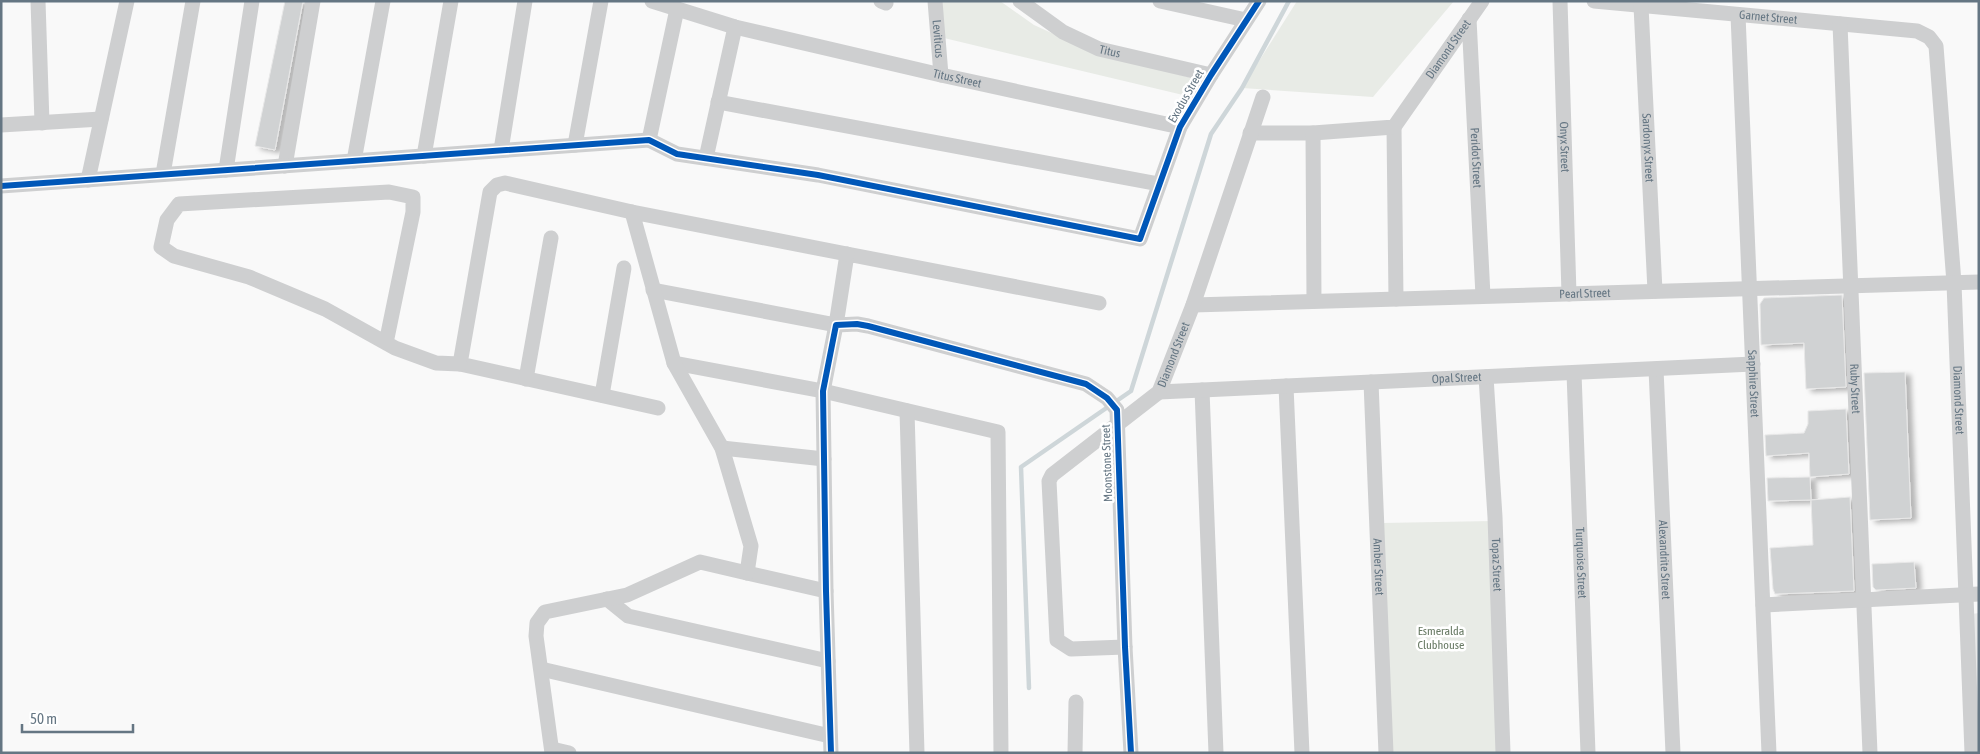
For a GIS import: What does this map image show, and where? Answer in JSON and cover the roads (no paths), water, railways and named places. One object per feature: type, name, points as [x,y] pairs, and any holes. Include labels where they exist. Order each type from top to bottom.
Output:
[{"type":"street","points":[[38,1],[42,123]]},
{"type":"street","points":[[88,180],[127,1]]},
{"type":"street","points":[[164,174],[193,1]]},
{"type":"street","points":[[226,170],[252,1]]},
{"type":"street","points":[[285,166],[313,1]]},
{"type":"street","points":[[354,161],[383,1]]},
{"type":"street","points":[[424,156],[451,1]]},
{"type":"street","points":[[501,150],[525,1]]},
{"type":"street","points":[[575,145],[601,1]]},
{"type":"street","name":"Titus Street","points":[[652,1],[735,27],[941,75],[1180,127]]},
{"type":"street","name":"Leviticus","points":[[935,1],[941,75]]},
{"type":"street","name":"Titus","points":[[1020,1],[1063,32],[1099,50],[1211,75]]},
{"type":"street","points":[[1160,1],[1246,20]]},
{"type":"street","name":"Exodus Street","points":[[706,158],[818,175],[1140,239],[1180,127],[1259,1]]},
{"type":"street","name":"Diamond Street","points":[[1394,127],[1482,1]]},
{"type":"street","name":"Onyx Street","points":[[1560,1],[1569,294]]},
{"type":"street","name":"Garnet Street","points":[[1594,1],[1918,31],[1929,37],[1936,46]]},
{"type":"street","name":"Sardonyx Street","points":[[1641,6],[1655,291]]},
{"type":"street","points":[[649,140],[677,9]]},
{"type":"street","name":"Sapphire Street","points":[[1738,15],[1769,753]]},
{"type":"street","name":"Peridot Street","points":[[1469,19],[1483,296]]},
{"type":"street","name":"Ruby Street","points":[[1840,24],[1870,753]]},
{"type":"street","points":[[1,186],[649,140],[677,154],[706,158],[735,27]]},
{"type":"street","name":"Diamond Street","points":[[1936,46],[1954,283],[1972,595],[1972,753]]},
{"type":"street","name":"Diamond Street","points":[[1125,647],[1071,649],[1057,640],[1049,481],[1052,475],[1159,392],[1193,305],[1263,97]]},
{"type":"street","points":[[718,102],[1159,184]]},
{"type":"street","points":[[1,125],[102,119]]},
{"type":"street","points":[[1250,133],[1313,133],[1394,127],[1396,299]]},
{"type":"street","points":[[1313,133],[1314,302]]},
{"type":"street","points":[[460,364],[490,192],[497,185],[505,182],[632,212],[1099,303]]},
{"type":"street","points":[[386,343],[413,212],[413,197],[390,192],[179,204],[167,220],[161,247],[174,256],[249,277],[325,309],[386,343],[395,348],[436,363],[460,364],[658,408]]},
{"type":"street","points":[[632,212],[674,363],[722,448],[751,546],[747,573]]},
{"type":"street","points":[[526,379],[551,238]]},
{"type":"street","points":[[831,753],[823,391],[847,254]]},
{"type":"street","points":[[602,395],[624,268]]},
{"type":"street","name":"Pearl Street","points":[[1193,305],[1979,282]]},
{"type":"street","points":[[654,290],[836,325]]},
{"type":"street","name":"Moonstone Street","points":[[836,325],[868,326],[1086,384],[1107,398],[1117,410],[1125,647],[1131,753]]},
{"type":"street","points":[[674,363],[823,391],[998,432],[1001,753]]},
{"type":"street","name":"Opal Street","points":[[1159,392],[1753,364]]},
{"type":"street","name":"Alexandrite Street","points":[[1656,369],[1673,753]]},
{"type":"street","name":"Turquoise Street","points":[[1574,373],[1588,753]]},
{"type":"street","name":"Topaz Street","points":[[1486,377],[1495,517],[1504,753]]},
{"type":"street","name":"Amber Street","points":[[1371,382],[1386,753]]},
{"type":"street","points":[[1286,386],[1302,753]]},
{"type":"street","points":[[1202,390],[1216,753]]},
{"type":"street","points":[[907,411],[917,753]]},
{"type":"street","points":[[722,448],[824,459]]},
{"type":"street","points":[[569,753],[552,751],[536,636],[537,623],[545,612],[627,595],[700,562],[826,592]]},
{"type":"street","points":[[1763,605],[1972,595]]},
{"type":"street","points":[[607,599],[628,616],[828,661]]},
{"type":"street","points":[[540,669],[830,736]]},
{"type":"street","points":[[1075,753],[1076,702]]},
{"type":"waterway","points":[[1029,688],[1021,467],[1131,391],[1211,134],[1242,88],[1289,1]]},
{"type":"park label","name":"Esmeralda Clubhouse","points":[[1441,638]]}]
